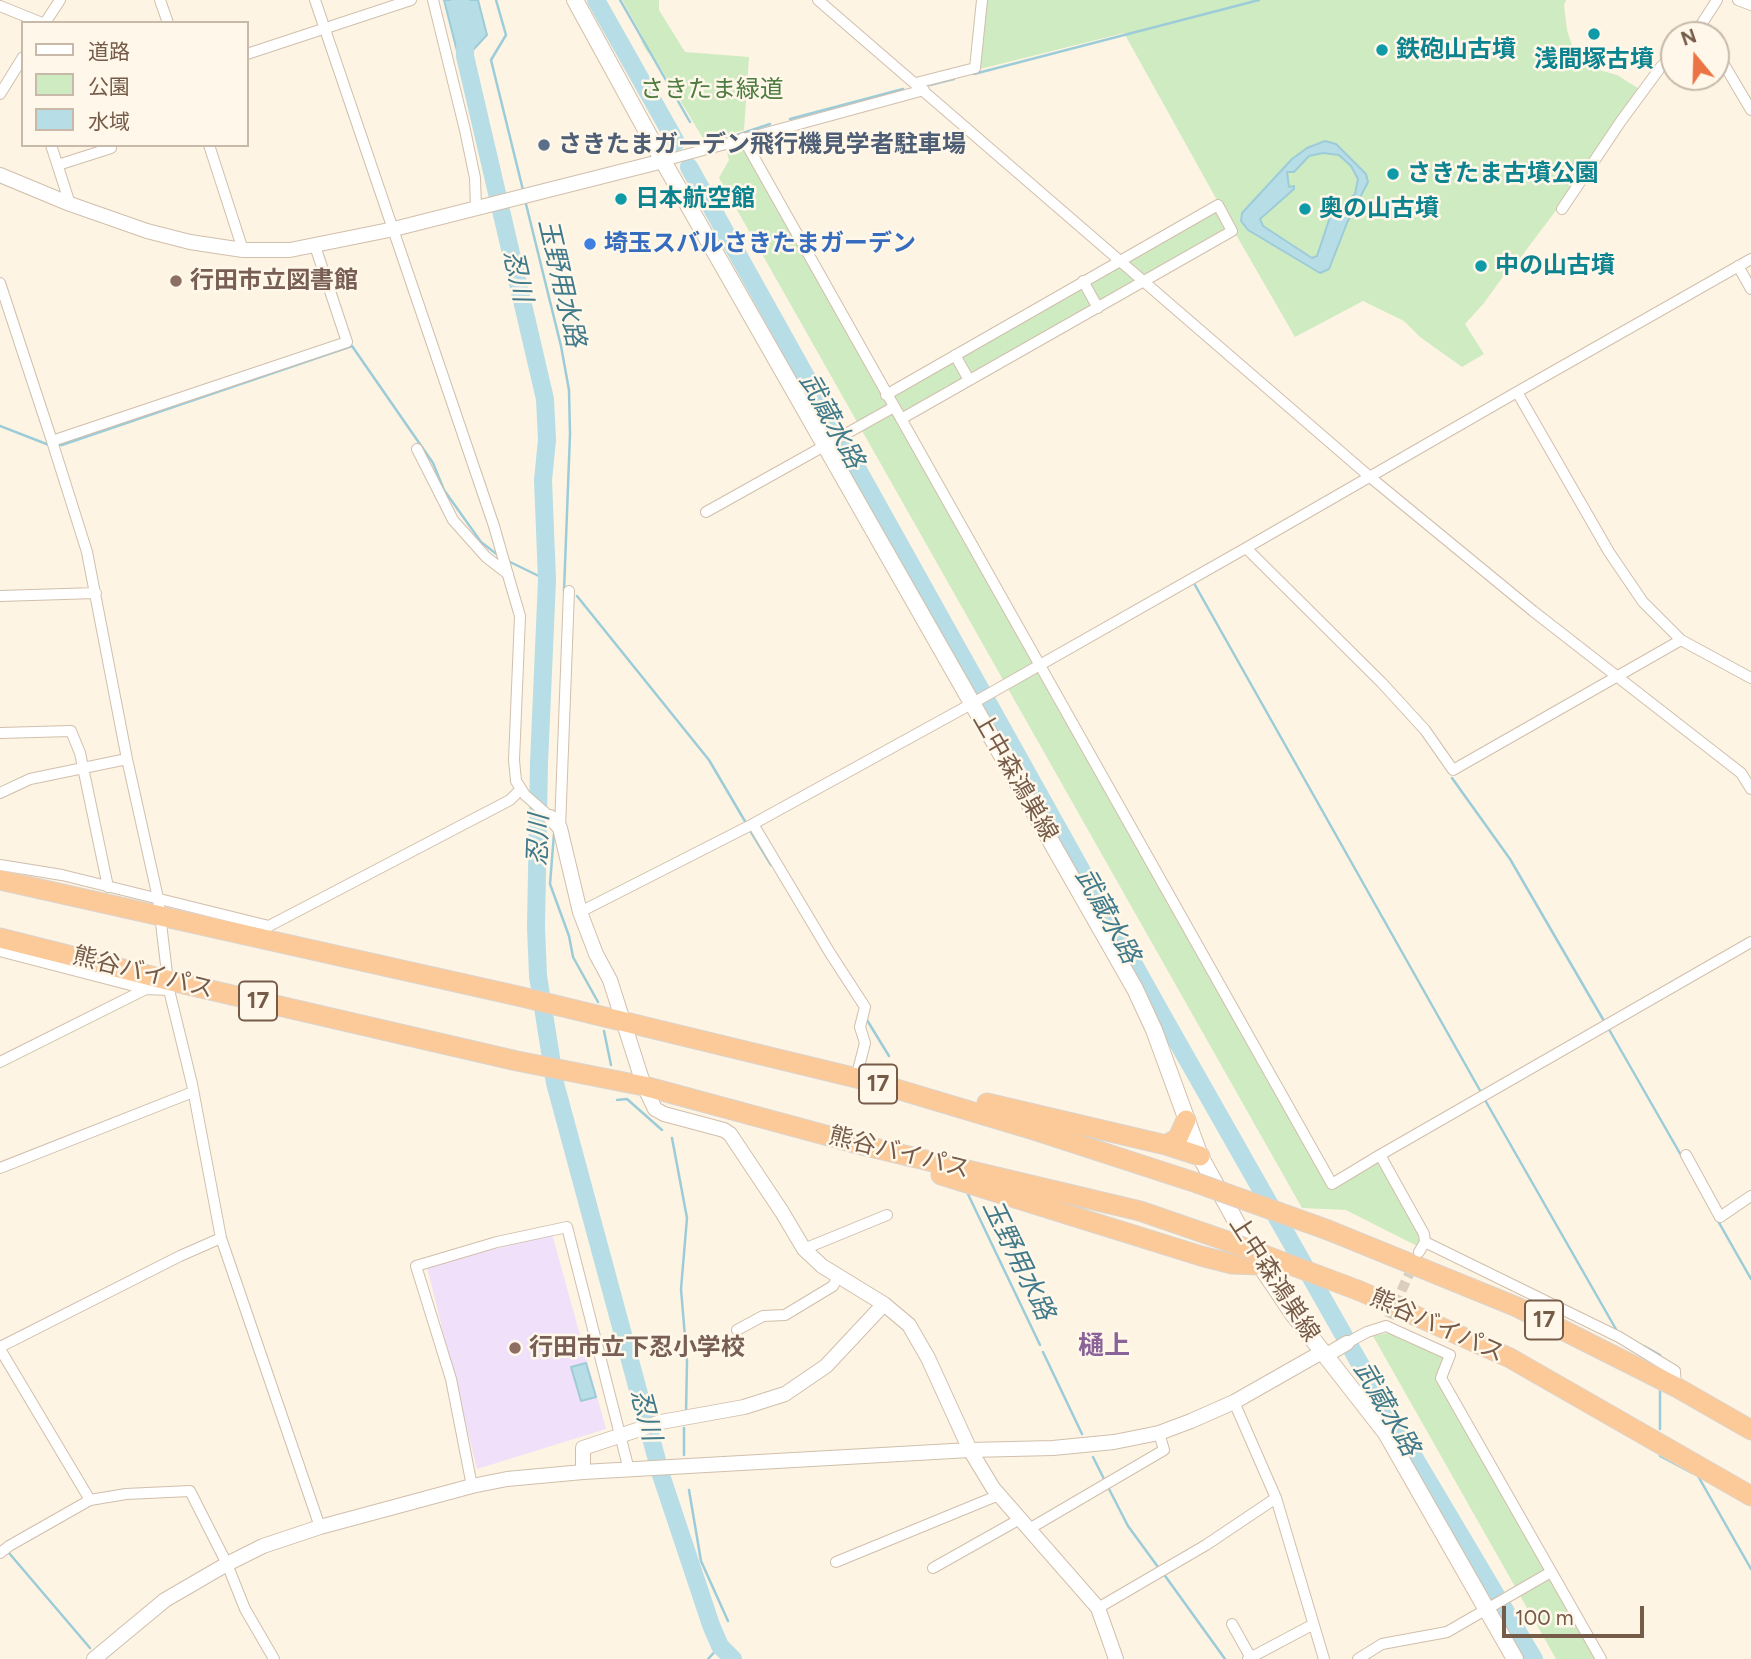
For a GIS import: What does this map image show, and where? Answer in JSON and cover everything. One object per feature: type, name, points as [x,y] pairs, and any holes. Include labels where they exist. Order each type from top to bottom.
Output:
[{"type":"highway","name":"熊谷バイパス","points":[[0,880],[159,907],[864,1080],[1037,1131],[1197,1183],[1328,1230],[1517,1307],[1676,1387],[1751,1430]]},
{"type":"highway","name":"熊谷バイパス","points":[[0,938],[168,985],[644,1086],[862,1145],[1140,1211],[1360,1291],[1510,1358],[1751,1496]]},
{"type":"highway","name":"17","points":[[864,1080],[907,1083],[1166,1145],[1200,1156]]},
{"type":"highway","points":[[1166,1145],[1178,1138],[1186,1121]]},
{"type":"highway","name":"17","points":[[862,1145],[883,1158],[1201,1256],[1232,1264],[1260,1265]]},
{"type":"main road","name":"上中森鴻巣線","points":[[575,0],[831,444],[1135,989],[1157,1038],[1200,1156],[1260,1265],[1293,1314],[1387,1433],[1491,1607],[1515,1659]]},
{"type":"street","points":[[45,21],[60,0]]},
{"type":"street","points":[[160,0],[167,21]]},
{"type":"street","points":[[314,0],[394,229],[520,616],[514,760],[516,781],[523,792],[555,822]]},
{"type":"street","points":[[248,54],[411,0]]},
{"type":"street","points":[[433,0],[465,130],[479,207]]},
{"type":"street","points":[[818,0],[1370,477],[1523,603],[1746,771],[1751,789]]},
{"type":"street","points":[[0,175],[70,204],[179,240],[243,250],[290,250],[315,246],[394,229],[669,159],[920,87],[975,68],[982,0]]},
{"type":"street","points":[[1703,21],[1717,0]]},
{"type":"street","points":[[1738,0],[1751,5]]},
{"type":"street","points":[[0,6],[39,21]]},
{"type":"street","points":[[0,94],[21,61]]},
{"type":"street","points":[[1562,209],[1629,111],[1660,71]]},
{"type":"street","points":[[1730,75],[1751,110]]},
{"type":"street","points":[[743,138],[1332,1184],[1751,942]]},
{"type":"street","points":[[52,147],[70,204]]},
{"type":"street","points":[[58,165],[111,147]]},
{"type":"street","points":[[210,147],[243,250]]},
{"type":"street","points":[[887,395],[1217,205],[1232,231],[901,419]]},
{"type":"street","points":[[52,441],[346,342],[315,246]]},
{"type":"street","points":[[580,912],[753,824],[976,701],[1751,259]]},
{"type":"street","points":[[1738,266],[1751,289]]},
{"type":"street","points":[[1083,281],[1098,308]]},
{"type":"street","points":[[0,283],[87,552],[159,907],[168,985],[193,1092],[221,1238],[320,1527]]},
{"type":"street","points":[[955,355],[970,380]]},
{"type":"street","points":[[1517,392],[1609,552],[1643,602],[1681,640],[1751,678]]},
{"type":"street","points":[[706,512],[894,407]]},
{"type":"street","points":[[417,449],[453,520],[486,557],[508,574]]},
{"type":"street","points":[[1246,548],[1390,692],[1425,730],[1453,770],[1681,640]]},
{"type":"street","points":[[569,591],[555,822],[580,912],[596,954],[610,980],[644,1086],[655,1109],[730,1134],[804,1248],[838,1278],[884,1304],[909,1325],[927,1357],[970,1450],[999,1495],[1098,1608],[1116,1659]]},
{"type":"street","points":[[0,596],[96,593]]},
{"type":"street","points":[[0,733],[71,732],[83,767],[108,887]]},
{"type":"street","points":[[0,793],[30,779],[127,759]]},
{"type":"street","points":[[0,865],[62,875],[108,887],[159,907],[269,926],[523,792]]},
{"type":"street","points":[[753,824],[865,1007],[860,1027],[865,1042],[864,1080]]},
{"type":"street","points":[[0,951],[146,989]]},
{"type":"street","points":[[0,1062],[146,989],[168,985]]},
{"type":"street","points":[[0,1168],[193,1092]]},
{"type":"street","points":[[1686,1155],[1720,1217],[1751,1196]]},
{"type":"street","points":[[1380,1156],[1424,1234],[1422,1247],[1619,1337],[1675,1371],[1676,1387]]},
{"type":"street","points":[[804,1248],[887,1215]]},
{"type":"street","points":[[472,1486],[451,1379],[416,1266],[497,1242],[567,1227],[624,1435],[629,1470]]},
{"type":"street","points":[[90,1500],[0,1348],[180,1256],[221,1238]]},
{"type":"street","points":[[737,1330],[763,1316],[785,1315],[832,1286],[838,1278]]},
{"type":"street","points":[[583,1472],[583,1448],[661,1422],[744,1407],[785,1394],[826,1366],[884,1304]]},
{"type":"street","points":[[93,1659],[165,1600],[263,1546],[320,1527],[472,1486],[507,1479],[583,1472],[1065,1447],[1114,1442],[1159,1433],[1234,1402],[1387,1322],[1450,1355],[1441,1378],[1601,1659]]},
{"type":"street","points":[[1234,1402],[1276,1498],[1324,1659]]},
{"type":"street","points":[[933,1568],[1024,1524],[1164,1450],[1159,1433]]},
{"type":"street","points":[[0,1553],[90,1500],[126,1494],[190,1491],[227,1564],[245,1609],[274,1659]]},
{"type":"street","points":[[836,1562],[999,1495]]},
{"type":"street","points":[[1098,1608],[1206,1545],[1276,1498]]},
{"type":"street","points":[[1358,1659],[1382,1644],[1447,1632],[1550,1572]]},
{"type":"street","points":[[1232,1624],[1250,1658],[1312,1625]]},
{"type":"shaded area","name":"行田市立下忍小学校","points":[[552,1234],[606,1429],[477,1469],[427,1267]]},
{"type":"green space","name":"さきたま古墳公園","points":[[622,0],[659,0],[659,10],[685,52],[749,57],[744,130],[729,134],[734,146],[742,145],[882,393],[1218,202],[1124,33],[980,69],[984,0],[1566,0],[1564,5],[1567,30],[1578,64],[1617,75],[1641,90],[1599,153],[1518,261],[1465,324],[1484,354],[1462,367],[1420,337],[1404,321],[1363,301],[1295,337],[1235,233],[900,423],[1028,651],[1037,672],[1329,1185],[1379,1160],[1421,1238],[1417,1246],[1346,1210],[1302,1208],[719,178],[729,160],[723,136],[704,140],[651,52],[648,53],[641,41],[644,39]]},
{"type":"green space","points":[[1388,1333],[1441,1354],[1443,1361],[1438,1378],[1597,1659],[1556,1659],[1373,1336]]},
{"type":"water","points":[[444,0],[478,0],[487,35],[473,50],[458,55]]},
{"type":"water","points":[[1325,141],[1336,144],[1366,174],[1368,182],[1347,223],[1329,269],[1320,273],[1248,230],[1241,221],[1242,213],[1292,159],[1307,148]],"holes":[[[1323,153],[1339,155],[1351,166],[1358,179],[1355,194],[1330,217],[1317,256],[1312,258],[1263,226],[1260,219],[1294,189],[1294,186],[1289,187],[1287,172],[1294,172],[1309,156]]]},
{"type":"water","points":[[586,1363],[596,1397],[581,1401],[571,1367]]},
{"type":"waterway","name":"忍川","points":[[460,0],[466,26],[465,56],[545,399],[547,440],[543,480],[547,580],[539,763],[536,927],[538,976],[555,1083],[661,1475],[711,1625],[720,1646],[733,1659]]},
{"type":"waterway","name":"玉野用水路","points":[[496,0],[506,35],[491,60],[523,190]]},
{"type":"waterway","name":"武蔵水路","points":[[596,0],[676,142]]},
{"type":"waterway","points":[[620,0],[690,122]]},
{"type":"waterway","points":[[974,74],[1259,0]]},
{"type":"waterway","points":[[930,85],[954,79]]},
{"type":"waterway","points":[[790,119],[903,89]]},
{"type":"waterway","points":[[731,137],[770,124]]},
{"type":"waterway","points":[[706,142],[722,139]]},
{"type":"waterway","name":"武蔵水路","points":[[689,167],[1161,1013],[1389,1415],[1534,1659]]},
{"type":"waterway","name":"玉野用水路","points":[[525,200],[561,346],[569,390],[564,591]]},
{"type":"waterway","points":[[56,445],[352,346],[433,463],[444,490],[481,542],[499,556]]},
{"type":"waterway","points":[[0,426],[49,445]]},
{"type":"waterway","points":[[508,561],[547,580]]},
{"type":"waterway","points":[[1195,585],[1482,1094]]},
{"type":"waterway","name":"玉野用水路","points":[[577,596],[709,760],[746,823]]},
{"type":"waterway","points":[[1452,778],[1510,859],[1604,1021]]},
{"type":"waterway","name":"玉野用水路","points":[[751,832],[771,865]]},
{"type":"waterway","points":[[554,834],[550,884],[569,936],[573,957],[598,1002]]},
{"type":"waterway","name":"玉野用水路","points":[[867,1020],[889,1056]]},
{"type":"waterway","points":[[1607,1026],[1682,1157]]},
{"type":"waterway","points":[[604,1031],[611,1065]]},
{"type":"waterway","points":[[617,1100],[627,1099],[662,1130]]},
{"type":"waterway","points":[[1485,1100],[1617,1331]]},
{"type":"waterway","points":[[672,1138],[687,1218],[681,1289],[687,1361],[686,1413]]},
{"type":"waterway","name":"玉野用水路","points":[[966,1190],[1040,1345]]},
{"type":"waterway","points":[[1718,1221],[1751,1279]]},
{"type":"waterway","points":[[1644,1346],[1660,1355],[1660,1358]]},
{"type":"waterway","name":"玉野用水路","points":[[1043,1352],[1082,1434]]},
{"type":"waterway","points":[[1660,1390],[1660,1429]]},
{"type":"waterway","points":[[684,1428],[684,1455]]},
{"type":"waterway","points":[[1660,1453],[1660,1456],[1692,1473]]},
{"type":"waterway","name":"玉野用水路","points":[[1093,1457],[1105,1481]]},
{"type":"waterway","points":[[1698,1476],[1751,1569]]},
{"type":"waterway","name":"玉野用水路","points":[[1108,1487],[1128,1526],[1158,1567]]},
{"type":"waterway","points":[[689,1490],[701,1561],[728,1621]]},
{"type":"waterway","points":[[9,1553],[90,1648]]},
{"type":"waterway","name":"玉野用水路","points":[[1163,1573],[1225,1659]]},
{"type":"waterway","points":[[708,1659],[720,1646]]},
{"type":"tunnel","points":[[1389,1318],[1415,1261]]},
{"type":"place","name":"浅間塚古墳","points":[[1594,34]]},
{"type":"place","name":"鉄砲山古墳","points":[[1382,50]]},
{"type":"place","name":"さきたまガーデン飛行機見学者駐車場","points":[[544,145]]},
{"type":"place","name":"さきたま古墳公園","points":[[1393,174]]},
{"type":"place","name":"日本航空館","points":[[621,199]]},
{"type":"place","name":"奥の山古墳","points":[[1305,209]]},
{"type":"place","name":"埼玉スバルさきたまガーデン","points":[[590,244]]},
{"type":"place","name":"中の山古墳","points":[[1481,266]]},
{"type":"place","name":"行田市立図書館","points":[[176,281]]},
{"type":"place","name":"行田市立下忍小学校","points":[[515,1348]]},
{"type":"district","name":"樋上","points":[[1104,1346]]},
{"type":"park label","name":"さきたま緑道","points":[[712,90]]}]
